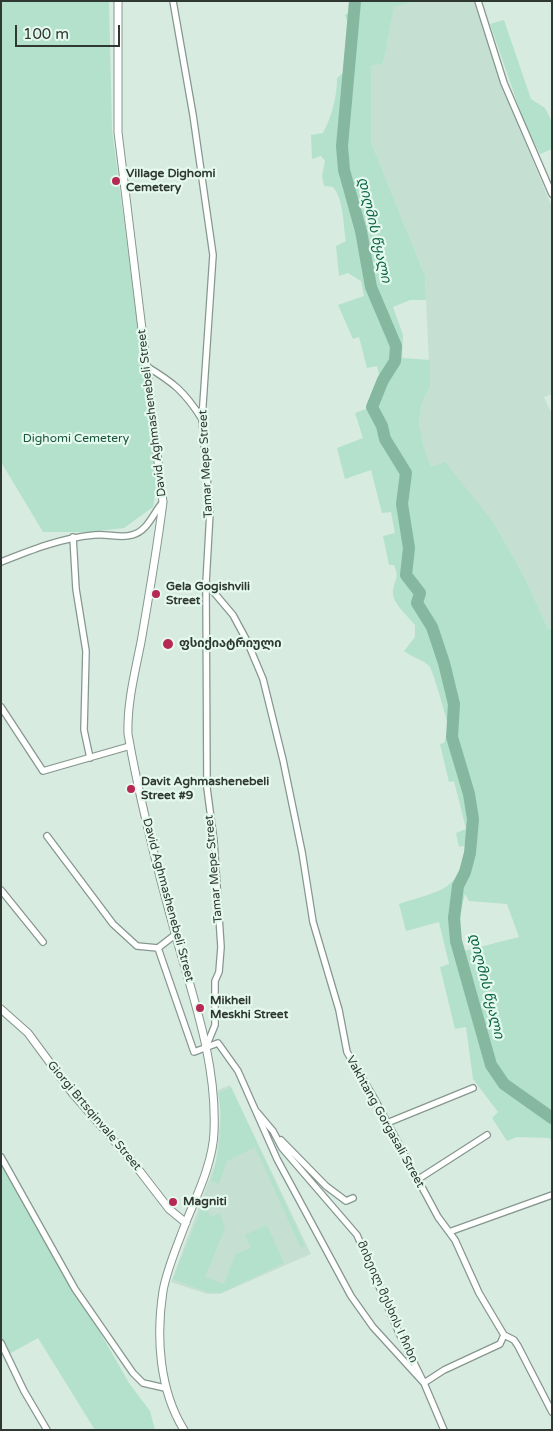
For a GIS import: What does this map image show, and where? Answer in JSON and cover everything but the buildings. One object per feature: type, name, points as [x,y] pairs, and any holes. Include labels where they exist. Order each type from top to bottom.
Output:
[{"type":"street","name":"David Aghmashenebeli Street","points":[[118,1],[118,132],[163,502],[155,561],[130,705],[128,721],[130,746],[151,840],[212,1074],[214,1134],[201,1186],[163,1289],[160,1331],[165,1388],[175,1416],[184,1430]]},
{"type":"street","name":"Tamar Mepe Street","points":[[173,1],[193,115],[214,255],[202,419],[210,512],[206,583],[207,788],[214,842],[221,946],[219,972],[214,981],[215,1025],[206,1047]]},
{"type":"street","points":[[478,1],[504,82],[552,194]]},
{"type":"street","points":[[146,366],[174,384],[188,397],[202,419]]},
{"type":"street","points":[[1,562],[73,537],[97,534],[132,536],[151,521],[155,510],[163,502]]},
{"type":"street","points":[[73,537],[76,589],[86,650],[84,730],[90,758]]},
{"type":"street","name":"Vakhtang Gorgasali Street","points":[[206,583],[233,615],[247,641],[263,679],[283,760],[302,852],[313,922],[339,1010],[347,1052],[417,1180],[455,1240],[479,1292],[504,1335],[514,1340],[518,1346],[552,1412]]},
{"type":"street","points":[[1,707],[43,771],[130,746]]},
{"type":"street","points":[[47,836],[113,924],[137,946],[158,948],[176,934]]},
{"type":"street","points":[[1,890],[43,942]]},
{"type":"street","points":[[158,948],[194,1052],[218,1043],[238,1071],[277,1159],[351,1296],[373,1327],[424,1383],[444,1430]]},
{"type":"street","name":"Giorgi Brtsqinvale Street","points":[[1,1009],[28,1033],[73,1094],[132,1161],[169,1209],[186,1223]]},
{"type":"street","points":[[387,1123],[473,1088]]},
{"type":"street","name":"მიხეილ მესხის I ჩიხი","points":[[252,1106],[273,1131],[282,1148],[357,1235],[399,1333],[424,1383]]},
{"type":"street","points":[[273,1131],[291,1152],[326,1186],[346,1201],[353,1198]]},
{"type":"street","points":[[417,1180],[487,1135]]},
{"type":"street","points":[[1,1157],[75,1289],[133,1373],[143,1383],[165,1388]]},
{"type":"street","points":[[449,1232],[552,1195]]},
{"type":"street","points":[[424,1383],[444,1370],[500,1344],[504,1335]]},
{"type":"street","points":[[1,1343],[24,1390],[47,1430]]},
{"type":"shaded area","points":[[417,1],[474,1],[503,88],[552,207],[552,394],[544,397],[552,414],[552,628],[548,629],[523,574],[494,523],[431,467],[423,444],[419,423],[422,402],[430,387],[425,276],[371,142],[371,64],[383,64],[394,7]]},
{"type":"shaded area","points":[[230,1085],[311,1254],[220,1294],[207,1294],[171,1282],[216,1161],[221,1111],[218,1090]]},
{"type":"green space","name":"Dighomi Cemetery","points":[[1,1],[109,1],[112,130],[148,404],[156,488],[153,507],[124,528],[90,532],[43,532],[1,462]]},
{"type":"green space","points":[[352,1],[417,1],[394,7],[383,64],[371,65],[371,142],[425,276],[426,300],[410,300],[393,307],[403,335],[402,358],[430,360],[430,387],[422,402],[419,423],[423,444],[431,467],[445,462],[494,523],[523,574],[548,629],[552,628],[552,1141],[549,1138],[517,1137],[507,1141],[492,1118],[498,1112],[473,1079],[466,1027],[455,1029],[440,967],[449,964],[439,922],[406,931],[399,904],[436,892],[453,881],[459,872],[467,845],[459,847],[456,833],[466,829],[454,781],[449,782],[440,744],[444,743],[448,727],[434,678],[427,664],[404,651],[415,637],[415,625],[393,596],[397,573],[394,565],[389,565],[383,536],[395,533],[391,512],[382,513],[371,470],[345,479],[337,448],[363,438],[355,413],[369,408],[379,374],[377,366],[367,368],[359,337],[353,339],[338,305],[364,296],[361,281],[348,273],[339,276],[336,246],[346,241],[341,206],[337,192],[333,187],[324,186],[322,176],[325,161],[321,156],[312,159],[311,135],[323,133],[333,106],[337,78],[343,73],[348,24],[345,15],[351,11]],"holes":[[[465,894],[469,901],[507,904],[519,937],[464,951],[460,922]]]},
{"type":"green space","points":[[504,20],[531,99],[545,108],[552,122],[552,149],[540,154],[525,125],[490,24]]},
{"type":"green space","points":[[231,1087],[305,1246],[301,1248],[255,1147],[227,1161],[219,1184],[211,1181],[217,1159],[221,1126],[218,1093]]},
{"type":"green space","points":[[1,1160],[129,1383],[150,1411],[155,1430],[95,1430],[38,1338],[9,1354],[1,1338]]},
{"type":"green space","points":[[205,1206],[211,1217],[220,1213],[225,1228],[205,1277],[224,1284],[236,1254],[251,1248],[245,1235],[267,1225],[284,1263],[221,1293],[207,1292],[173,1279],[202,1207]]},
{"type":"waterway","name":"დიღმის წყალი","points":[[355,1],[342,146],[344,170],[361,231],[371,287],[396,346],[395,361],[383,380],[372,407],[382,426],[385,439],[406,473],[402,504],[409,548],[406,575],[420,593],[417,603],[432,627],[444,663],[454,704],[452,737],[469,794],[473,819],[470,853],[465,872],[458,886],[454,918],[456,941],[491,1065],[504,1084],[552,1118]]},
{"type":"place","name":"Village Dighomi Cemetery","points":[[116,181]]},
{"type":"place","name":"Gela Gogishvili Street","points":[[156,594]]},
{"type":"place","name":"ფსიქიატრიული","points":[[168,644]]},
{"type":"place","name":"Davit Aghmashenebeli Street #9","points":[[131,789]]},
{"type":"place","name":"Mikheil Meskhi Street","points":[[200,1008]]},
{"type":"place","name":"Magniti","points":[[173,1202]]}]
